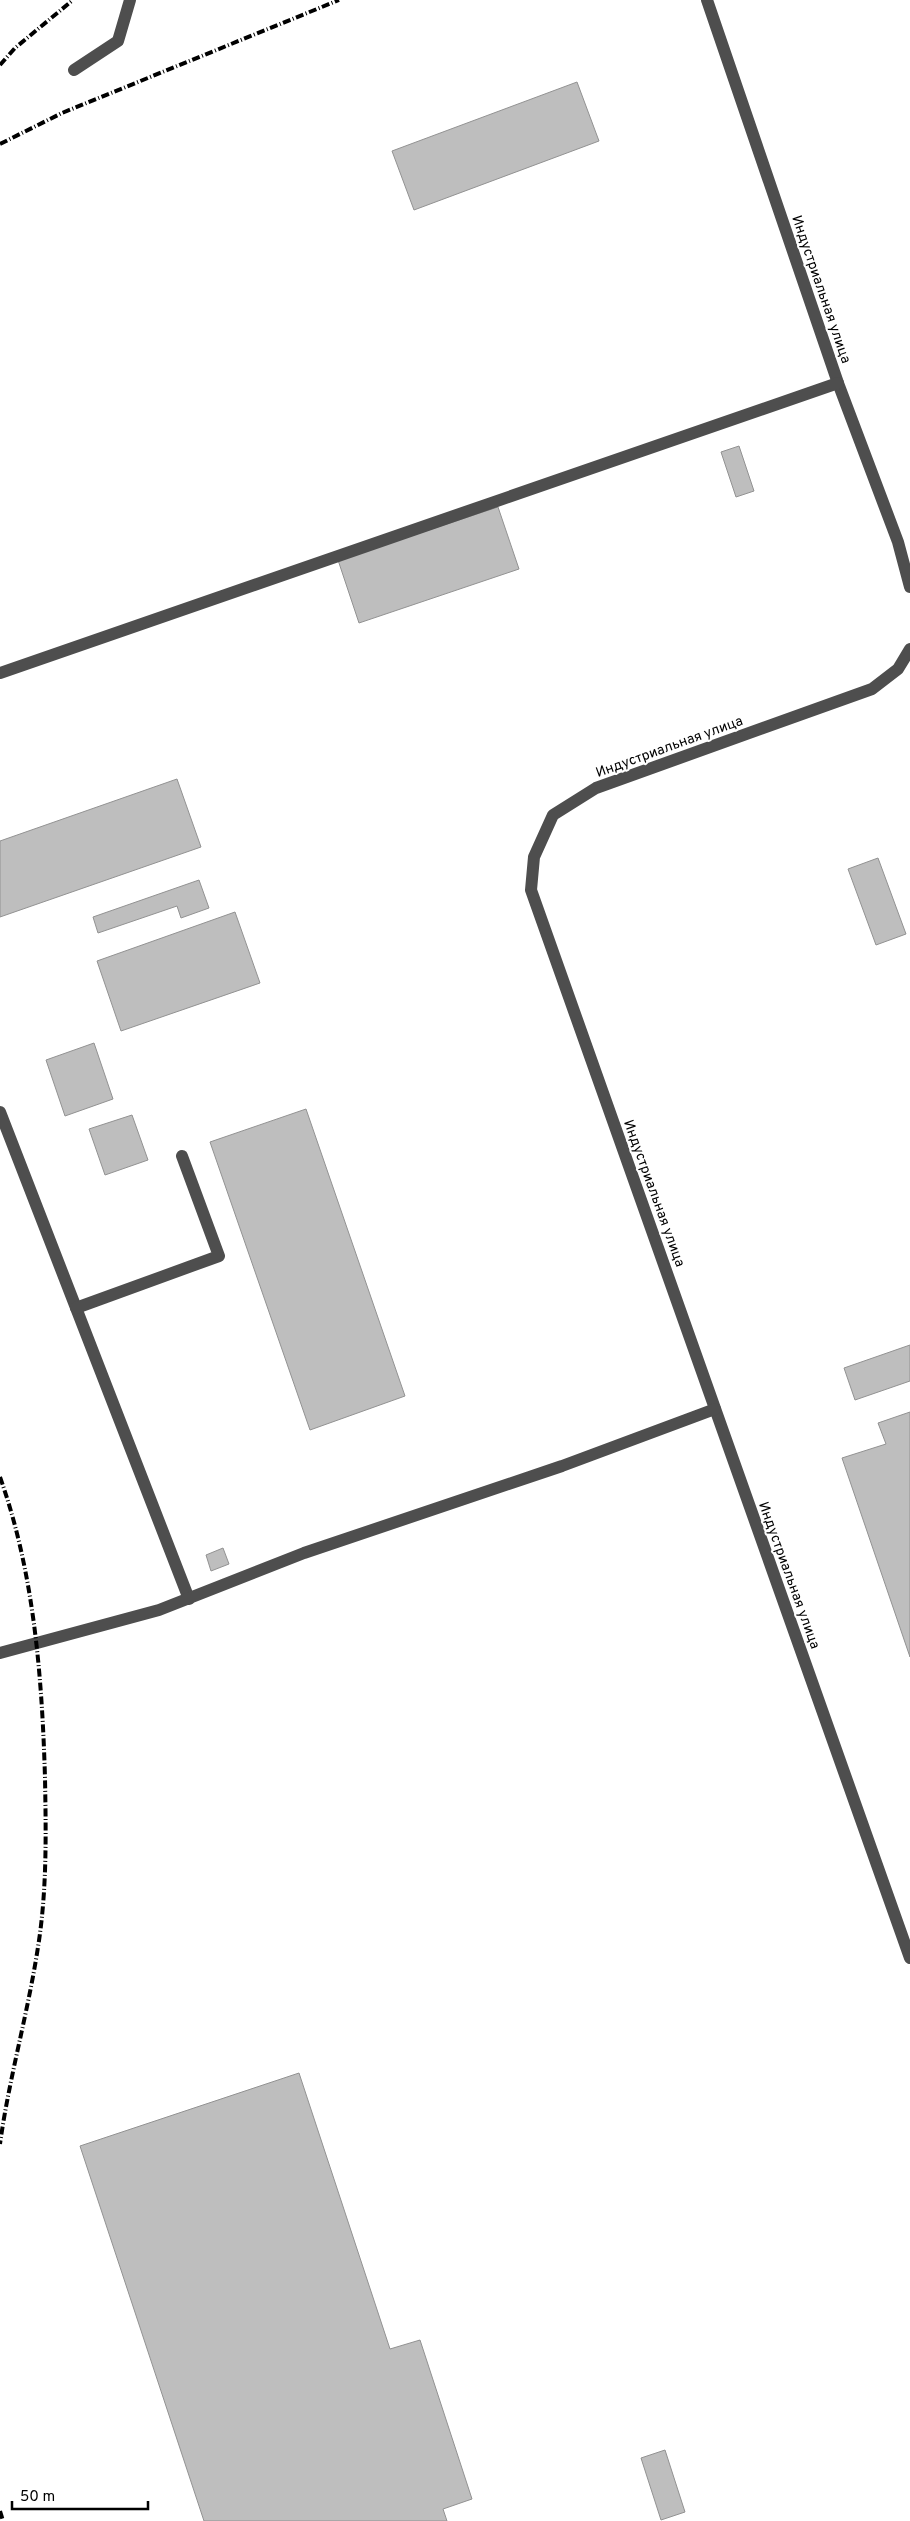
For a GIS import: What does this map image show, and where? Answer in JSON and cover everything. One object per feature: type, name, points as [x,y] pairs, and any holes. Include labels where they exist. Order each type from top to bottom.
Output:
[{"type":"street","points":[[74,70],[118,40],[130,0]]},
{"type":"street","name":"Индустриальная улица","points":[[707,0],[838,383],[898,542],[910,587]]},
{"type":"street","points":[[0,673],[838,383]]},
{"type":"street","name":"Индустриальная улица","points":[[909,653],[898,669],[872,689],[596,788],[553,815],[534,856],[531,890],[910,1958]]},
{"type":"street","points":[[0,1112],[189,1599]]},
{"type":"street","points":[[76,1308],[219,1256],[182,1156]]},
{"type":"street","points":[[0,1653],[159,1610],[304,1553],[553,1469],[715,1409]]},
{"type":"building","points":[[577,82],[599,141],[414,210],[392,151]]},
{"type":"building","points":[[739,446],[754,491],[736,497],[721,452]]},
{"type":"building","points":[[498,507],[519,569],[359,623],[338,560]]},
{"type":"building","points":[[177,779],[201,847],[0,917],[0,841]]},
{"type":"building","points":[[878,858],[906,934],[876,945],[848,869]]},
{"type":"building","points":[[199,880],[209,908],[181,918],[177,906],[98,933],[93,917]]},
{"type":"building","points":[[235,912],[260,983],[121,1031],[97,961]]},
{"type":"building","points":[[94,1043],[113,1099],[65,1116],[46,1060]]},
{"type":"building","points":[[306,1109],[405,1396],[310,1430],[210,1142]]},
{"type":"building","points":[[132,1115],[148,1160],[105,1175],[89,1129]]},
{"type":"building","points":[[910,1345],[910,1381],[855,1400],[844,1368]]},
{"type":"building","points":[[910,1412],[910,1657],[842,1458],[886,1444],[878,1423]]},
{"type":"building","points":[[223,1548],[229,1564],[211,1571],[206,1555]]},
{"type":"building","points":[[299,2073],[390,2349],[420,2340],[472,2499],[443,2509],[447,2521],[204,2521],[80,2146]]},
{"type":"building","points":[[665,2450],[685,2512],[661,2520],[641,2458]]},
{"type":"railway","points":[[0,65],[15,48],[73,0]]},
{"type":"railway","points":[[0,144],[62,113],[339,0]]},
{"type":"railway","points":[[0,1477],[12,1513],[21,1550],[34,1625],[44,1740],[46,1841],[43,1905],[38,1947],[0,2144]]},
{"type":"railway","points":[[0,2511],[3,2521]]}]
